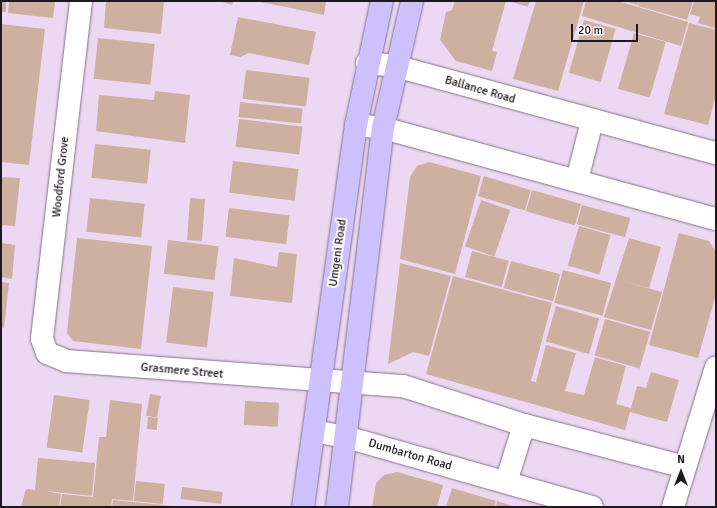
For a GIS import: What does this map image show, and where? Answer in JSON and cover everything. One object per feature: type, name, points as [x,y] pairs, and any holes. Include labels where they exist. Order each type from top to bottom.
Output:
[{"type":"main road","name":"Umgeni Road","points":[[303,507],[356,125],[367,63],[382,1]]},
{"type":"main road","points":[[337,507],[354,384],[383,128],[395,66],[412,1]]},
{"type":"street","name":"Woodford Grove","points":[[47,353],[42,339],[81,1]]},
{"type":"street","name":"Ballance Road","points":[[367,63],[395,66],[592,121],[716,153]]},
{"type":"street","points":[[577,180],[592,121]]},
{"type":"street","points":[[356,125],[383,128],[716,219]]},
{"type":"street","name":"Grasmere Street","points":[[47,353],[67,361],[354,384]]},
{"type":"street","points":[[673,507],[716,367]]},
{"type":"street","points":[[354,384],[403,386],[524,425],[685,467]]},
{"type":"street","points":[[506,482],[524,425]]},
{"type":"street","name":"Dumbarton Road","points":[[314,431],[346,437],[592,507]]},
{"type":"building","points":[[1,1],[6,1],[6,12],[1,12]]},
{"type":"building","points":[[9,1],[55,2],[53,18],[8,13]]},
{"type":"building","points":[[106,1],[164,1],[161,34],[104,28]]},
{"type":"building","points":[[219,1],[233,1],[232,5]]},
{"type":"building","points":[[256,1],[326,1],[324,15]]},
{"type":"building","points":[[455,1],[506,1],[492,51],[497,52],[492,71],[456,61],[440,40],[446,12],[452,10]]},
{"type":"building","points":[[509,1],[530,1],[528,7]]},
{"type":"building","points":[[536,1],[584,1],[558,91],[513,79]]},
{"type":"building","points":[[586,1],[618,1],[688,22],[681,46],[582,16]]},
{"type":"building","points":[[624,1],[639,1],[638,5]]},
{"type":"building","points":[[640,1],[693,1],[687,20],[638,6]]},
{"type":"building","points":[[694,1],[716,1],[715,28],[698,23],[700,17],[690,14]]},
{"type":"building","points":[[238,17],[316,32],[309,65],[249,53],[240,57],[230,55]]},
{"type":"building","points":[[584,20],[616,29],[601,82],[569,73]]},
{"type":"building","points":[[689,23],[716,30],[716,95],[708,125],[664,114]]},
{"type":"building","points":[[1,24],[45,29],[29,165],[1,162]]},
{"type":"building","points":[[634,33],[666,42],[650,98],[618,89]]},
{"type":"building","points":[[98,38],[155,44],[150,85],[94,79]]},
{"type":"building","points":[[246,70],[310,78],[306,107],[242,99]]},
{"type":"building","points":[[155,91],[190,95],[185,143],[96,131],[99,95],[154,100]]},
{"type":"building","points":[[240,102],[303,109],[301,124],[238,117]]},
{"type":"building","points":[[239,119],[303,127],[299,155],[236,147]]},
{"type":"building","points":[[95,144],[151,150],[147,184],[91,178]]},
{"type":"building","points":[[233,161],[299,169],[295,201],[229,193]]},
{"type":"building","points":[[429,162],[481,176],[455,274],[400,259],[410,177],[417,166]]},
{"type":"building","points":[[484,176],[531,190],[525,210],[478,196]]},
{"type":"building","points":[[1,177],[20,178],[15,226],[1,225]]},
{"type":"building","points":[[532,190],[581,204],[575,225],[526,211]]},
{"type":"building","points":[[90,198],[145,204],[141,238],[86,232]]},
{"type":"building","points":[[190,198],[205,199],[202,241],[187,240]]},
{"type":"building","points":[[481,200],[510,210],[494,256],[465,246]]},
{"type":"building","points":[[582,205],[630,218],[625,237],[577,224]]},
{"type":"building","points":[[229,208],[290,215],[286,244],[225,237]]},
{"type":"building","points":[[579,226],[611,235],[599,275],[568,265]]},
{"type":"building","points":[[679,233],[709,241],[716,252],[716,294],[698,358],[649,345]]},
{"type":"building","points":[[77,238],[152,246],[141,349],[73,341],[67,333]]},
{"type":"building","points":[[629,238],[661,247],[649,288],[619,280],[662,292],[651,330],[604,317]]},
{"type":"building","points":[[168,240],[219,246],[214,280],[164,274]]},
{"type":"building","points":[[1,243],[15,245],[12,279],[1,277]]},
{"type":"building","points":[[472,251],[509,261],[502,287],[465,277]]},
{"type":"building","points":[[279,252],[297,254],[292,303],[230,296],[234,258],[277,267]]},
{"type":"building","points":[[511,261],[560,274],[553,301],[504,288]]},
{"type":"building","points":[[400,263],[451,276],[429,356],[413,352],[388,364]]},
{"type":"building","points":[[563,270],[611,283],[602,316],[554,303]]},
{"type":"building","points":[[453,276],[552,303],[531,381],[536,382],[546,345],[576,353],[565,391],[584,395],[595,357],[626,366],[616,404],[631,408],[637,386],[646,388],[651,372],[679,380],[667,422],[630,412],[625,430],[426,374]]},
{"type":"building","points":[[1,282],[9,283],[4,328],[1,327]]},
{"type":"building","points":[[173,287],[214,292],[207,348],[166,343]]},
{"type":"building","points":[[556,306],[599,318],[589,354],[546,342]]},
{"type":"building","points":[[605,319],[650,332],[640,368],[595,356]]},
{"type":"building","points":[[150,394],[161,396],[157,418],[146,416]]},
{"type":"building","points":[[54,395],[90,400],[82,452],[47,447]]},
{"type":"building","points":[[110,400],[142,404],[133,501],[112,499],[111,507],[60,507],[62,494],[93,497],[99,437],[106,437]]},
{"type":"building","points":[[245,401],[279,403],[278,427],[244,425]]},
{"type":"building","points":[[148,417],[158,418],[157,430],[147,429]]},
{"type":"building","points":[[38,458],[95,463],[92,496],[46,491],[61,494],[59,507],[21,507],[26,489],[35,490]]},
{"type":"building","points":[[397,472],[443,485],[437,507],[372,507],[376,483],[384,475]]},
{"type":"building","points":[[136,481],[165,484],[163,504],[134,501]]},
{"type":"building","points":[[182,487],[223,492],[221,504],[181,499]]},
{"type":"building","points":[[452,488],[496,501],[494,507],[446,507]]},
{"type":"building","points":[[113,500],[172,506],[172,507],[112,507]]},
{"type":"building","points":[[497,501],[515,507],[496,507]]}]
